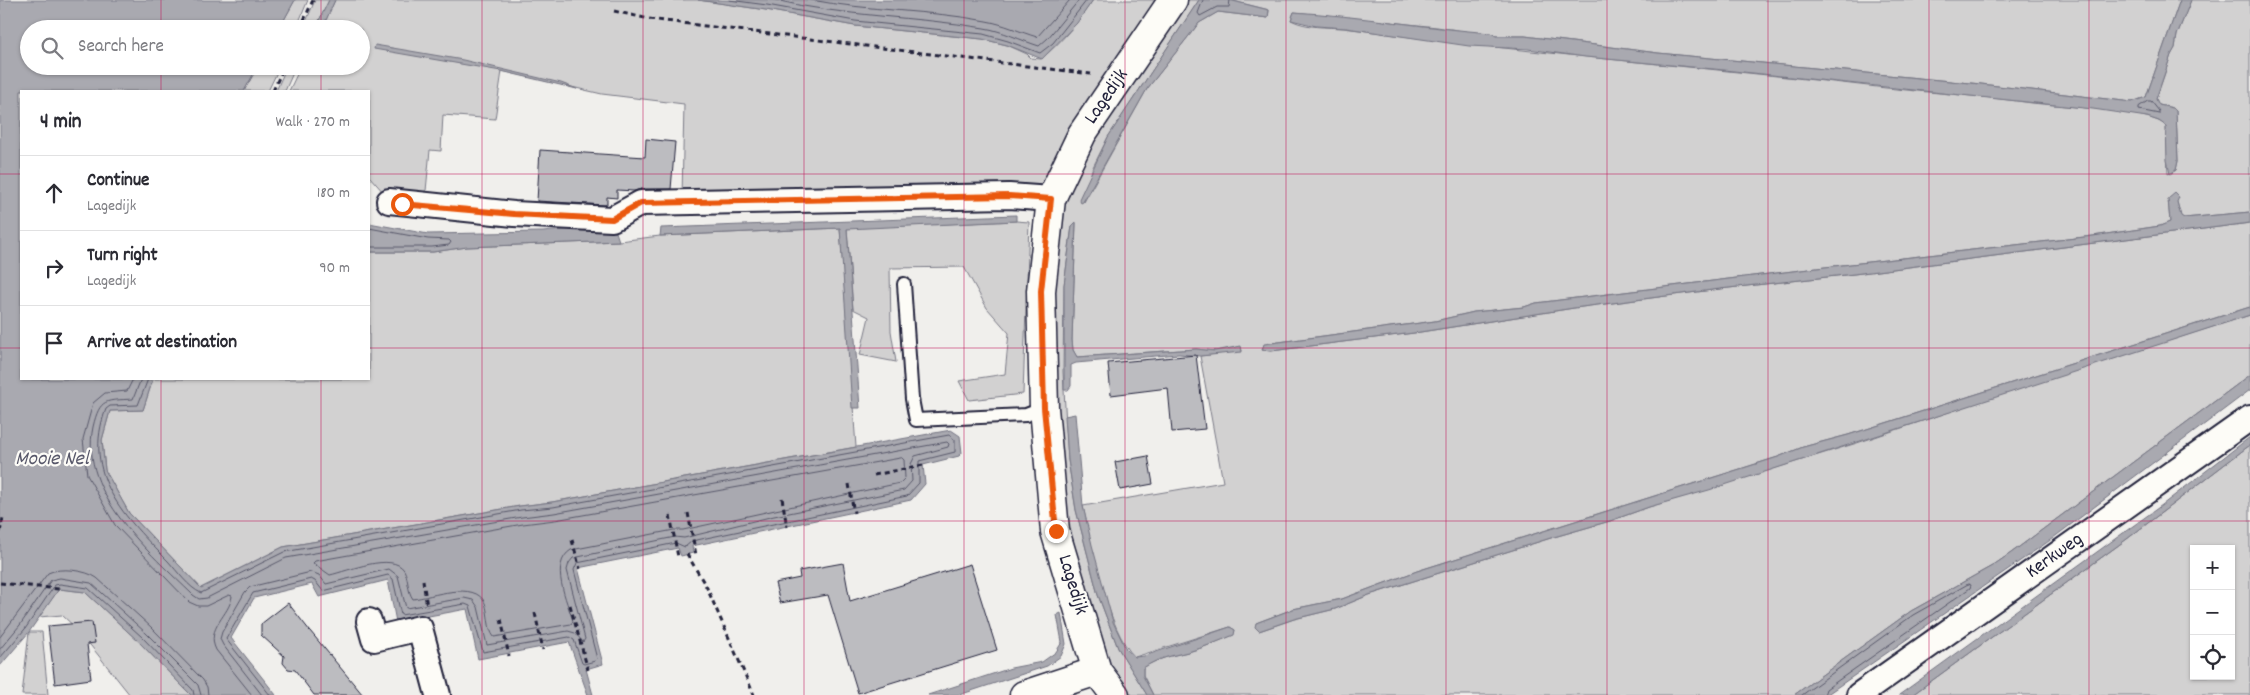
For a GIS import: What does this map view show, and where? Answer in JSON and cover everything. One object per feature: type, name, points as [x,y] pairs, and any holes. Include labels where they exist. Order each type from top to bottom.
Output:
[{"type":"street","name":"Lagedijk","points":[[1097,671],[1056,531],[1044,408],[1041,291],[1051,199],[1082,134],[1173,0]]},
{"type":"street","points":[[389,201],[514,214],[612,219],[641,203],[1009,196],[1051,199]]},
{"type":"street","name":"Kerkweg","points":[[1859,695],[2250,418]]},
{"type":"street","points":[[370,621],[374,639],[420,628],[438,695]]},
{"type":"street","points":[[1024,695],[1097,671],[1115,695]]},
{"type":"lane","points":[[904,284],[912,399],[916,420],[1026,415],[1044,408]]},
{"type":"path","points":[[304,20],[313,0]]},
{"type":"path","points":[[614,11],[648,20],[1119,78]]},
{"type":"path","points":[[272,90],[280,75]]},
{"type":"path","points":[[874,475],[922,464]]},
{"type":"path","points":[[849,484],[854,514]]},
{"type":"path","points":[[782,498],[787,527]]},
{"type":"path","points":[[688,513],[696,555]]},
{"type":"path","points":[[670,516],[678,557]]},
{"type":"path","points":[[0,532],[3,518]]},
{"type":"path","points":[[572,540],[580,569]]},
{"type":"path","points":[[687,554],[707,588],[754,695]]},
{"type":"path","points":[[423,580],[428,616]]},
{"type":"path","points":[[0,583],[58,589]]},
{"type":"path","points":[[570,605],[588,670]]},
{"type":"path","points":[[535,613],[543,650]]},
{"type":"path","points":[[501,619],[509,656]]},
{"type":"shaded area","points":[[295,0],[308,0],[300,20],[284,20]]},
{"type":"shaded area","points":[[315,0],[329,0],[319,20],[307,20]]},
{"type":"shaded area","points":[[335,0],[698,0],[855,26],[982,39],[1007,45],[1027,54],[1031,58],[1041,59],[1056,46],[1093,0],[1157,0],[1044,190],[682,197],[684,104],[602,94],[502,71],[495,119],[443,115],[441,151],[430,150],[425,201],[384,193],[370,177],[370,90],[289,90],[297,75],[370,75],[370,20],[326,20]]},
{"type":"shaded area","points":[[1181,0],[1199,0],[1108,137],[1092,169],[1084,202],[1147,89],[1199,23],[1218,12],[1268,18],[1269,10],[1229,0],[2180,0],[2146,97],[2132,102],[1981,84],[1658,53],[1525,36],[1496,36],[1437,27],[1294,12],[1291,20],[1310,26],[1343,28],[1484,46],[2124,112],[2143,116],[2166,126],[2168,174],[2176,170],[2178,161],[2176,111],[2173,108],[2159,105],[2156,99],[2175,48],[2177,35],[2191,0],[2250,0],[2250,212],[2184,218],[2181,217],[2177,202],[2171,197],[2168,199],[2170,222],[2160,226],[2093,236],[1536,303],[1524,307],[1474,312],[1435,321],[1271,343],[1262,350],[1271,351],[1414,333],[1574,308],[2250,223],[2250,307],[1848,435],[1803,447],[1778,457],[1417,571],[1342,599],[1293,609],[1256,623],[1259,631],[1294,619],[1335,609],[1369,595],[1857,443],[2026,386],[2250,315],[2250,375],[2011,553],[1992,566],[1911,611],[1794,695],[1153,695],[1143,675],[1143,668],[1170,656],[1217,642],[1233,635],[1235,630],[1230,627],[1135,657],[1125,645],[1109,608],[1096,564],[1083,506],[1223,482],[1200,356],[1242,351],[1241,347],[1215,351],[1196,349],[1077,357],[1073,350],[1072,340],[1076,223],[1072,226],[1064,285],[1063,372],[1068,460],[1076,510],[1098,595],[1118,648],[1147,695],[1132,695],[1104,655],[1067,525],[1048,306],[1062,206],[1076,165]]},
{"type":"shaded area","points":[[253,75],[276,75],[268,90],[245,90]]},
{"type":"shaded area","points":[[283,75],[292,75],[285,90],[276,90]]},
{"type":"shaded area","points":[[1029,222],[1023,394],[969,400],[959,381],[1005,374],[1009,333],[987,308],[964,267],[890,268],[891,331],[896,362],[860,355],[869,317],[853,309],[847,228]]},
{"type":"shaded area","points":[[840,228],[856,447],[552,502],[283,547],[201,588],[129,513],[105,470],[102,440],[110,411],[143,410],[153,380],[370,380],[370,252],[433,252],[467,247],[619,241],[660,236]]},
{"type":"shaded area","points":[[2250,445],[2250,695],[1912,695],[2127,539]]},
{"type":"shaded area","points":[[59,589],[85,592],[138,641],[191,695],[130,695],[79,631],[62,615],[39,617]]},
{"type":"shaded area","points":[[29,632],[42,632],[48,695],[22,695]]},
{"type":"water","name":"Mooie Nel","points":[[0,0],[295,0],[284,20],[20,20],[20,75],[253,75],[245,90],[20,90],[20,380],[153,380],[143,410],[110,411],[102,440],[105,470],[129,513],[201,588],[283,547],[552,502],[951,430],[960,436],[962,453],[959,456],[923,465],[925,484],[911,500],[692,546],[693,553],[681,556],[678,548],[578,568],[603,664],[586,669],[593,695],[588,695],[569,642],[478,659],[467,609],[396,622],[388,580],[319,597],[312,584],[254,598],[231,638],[276,695],[191,695],[138,641],[85,592],[59,589],[29,632],[0,666]]},
{"type":"water","points":[[329,0],[335,0],[326,20],[319,20]]},
{"type":"water","points":[[698,0],[1093,0],[1077,23],[1042,59],[1007,45],[982,39],[855,26]]},
{"type":"water","points":[[1199,0],[1229,0],[1269,10],[1268,18],[1218,12],[1199,23],[1147,89],[1081,203],[1079,199],[1108,137]]},
{"type":"water","points":[[2180,0],[2191,0],[2177,35],[2175,48],[2156,99],[2159,105],[2173,108],[2176,111],[2178,161],[2176,170],[2170,174],[2167,160],[2166,126],[2159,121],[2147,117],[2093,109],[1585,57],[1528,49],[1469,46],[1346,28],[1316,26],[1291,20],[1294,12],[1319,14],[1491,33],[1496,36],[1525,36],[1658,53],[1981,84],[2132,102],[2146,97]]},
{"type":"water","points":[[375,45],[463,60],[561,83],[577,89],[501,71],[374,49]]},
{"type":"water","points":[[2175,193],[2179,197],[2177,202],[2181,216],[2184,218],[2250,212],[2250,223],[1574,308],[1414,333],[1271,351],[1262,350],[1264,344],[1435,321],[1474,312],[1524,307],[1536,303],[2093,236],[2160,226],[2170,222],[2168,199]]},
{"type":"water","points":[[1016,215],[1016,221],[847,229],[860,408],[852,408],[840,228],[660,236],[661,228]]},
{"type":"water","points":[[1076,222],[1072,340],[1073,350],[1077,357],[1196,349],[1215,351],[1241,346],[1242,352],[1200,356],[1179,354],[1076,363],[1071,365],[1071,386],[1068,390],[1064,390],[1064,285],[1072,226]]},
{"type":"water","points":[[370,223],[428,234],[543,232],[582,228],[616,232],[619,241],[467,247],[433,252],[370,252]]},
{"type":"water","points":[[2250,307],[2250,315],[1709,490],[1369,595],[1335,609],[1294,619],[1259,631],[1255,627],[1256,623],[1293,609],[1342,599],[1417,571],[1778,457],[1803,447],[1848,435]]},
{"type":"water","points":[[2250,375],[2250,390],[2049,541],[1826,695],[1794,695],[1911,611],[1992,566],[2011,553]]},
{"type":"water","points":[[1075,414],[1083,506],[1113,622],[1126,649],[1135,657],[1144,656],[1230,627],[1235,630],[1234,635],[1188,652],[1170,656],[1143,668],[1143,676],[1153,695],[1147,695],[1118,648],[1098,595],[1076,510],[1068,460],[1065,416]]},
{"type":"water","points":[[2250,437],[2250,445],[2127,539],[1912,695],[1899,695],[2162,505]]},
{"type":"water","points":[[1061,613],[1066,644],[1061,656],[1047,666],[959,695],[928,695],[1011,668],[1042,662],[1056,652],[1062,642],[1057,615]]},
{"type":"building","points":[[646,139],[675,142],[671,189],[617,190],[617,198],[607,197],[607,204],[605,205],[537,201],[540,150],[645,157]]},
{"type":"building","points":[[1196,355],[1205,429],[1172,432],[1168,388],[1111,395],[1108,363]]},
{"type":"building","points":[[1148,456],[1153,484],[1120,490],[1115,462]]},
{"type":"building","points":[[843,563],[850,601],[970,564],[997,650],[858,693],[828,595],[780,603],[775,583],[800,578],[799,571]]},
{"type":"building","points":[[288,603],[363,695],[314,695],[295,670],[288,669],[283,663],[284,656],[261,635],[261,624]]},
{"type":"building","points":[[92,622],[95,643],[87,644],[91,679],[55,684],[48,626]]},
{"type":"route","points":[[402,204],[514,214],[612,219],[641,203],[1009,196],[1051,199],[1041,291],[1042,372],[1056,531]]}]
